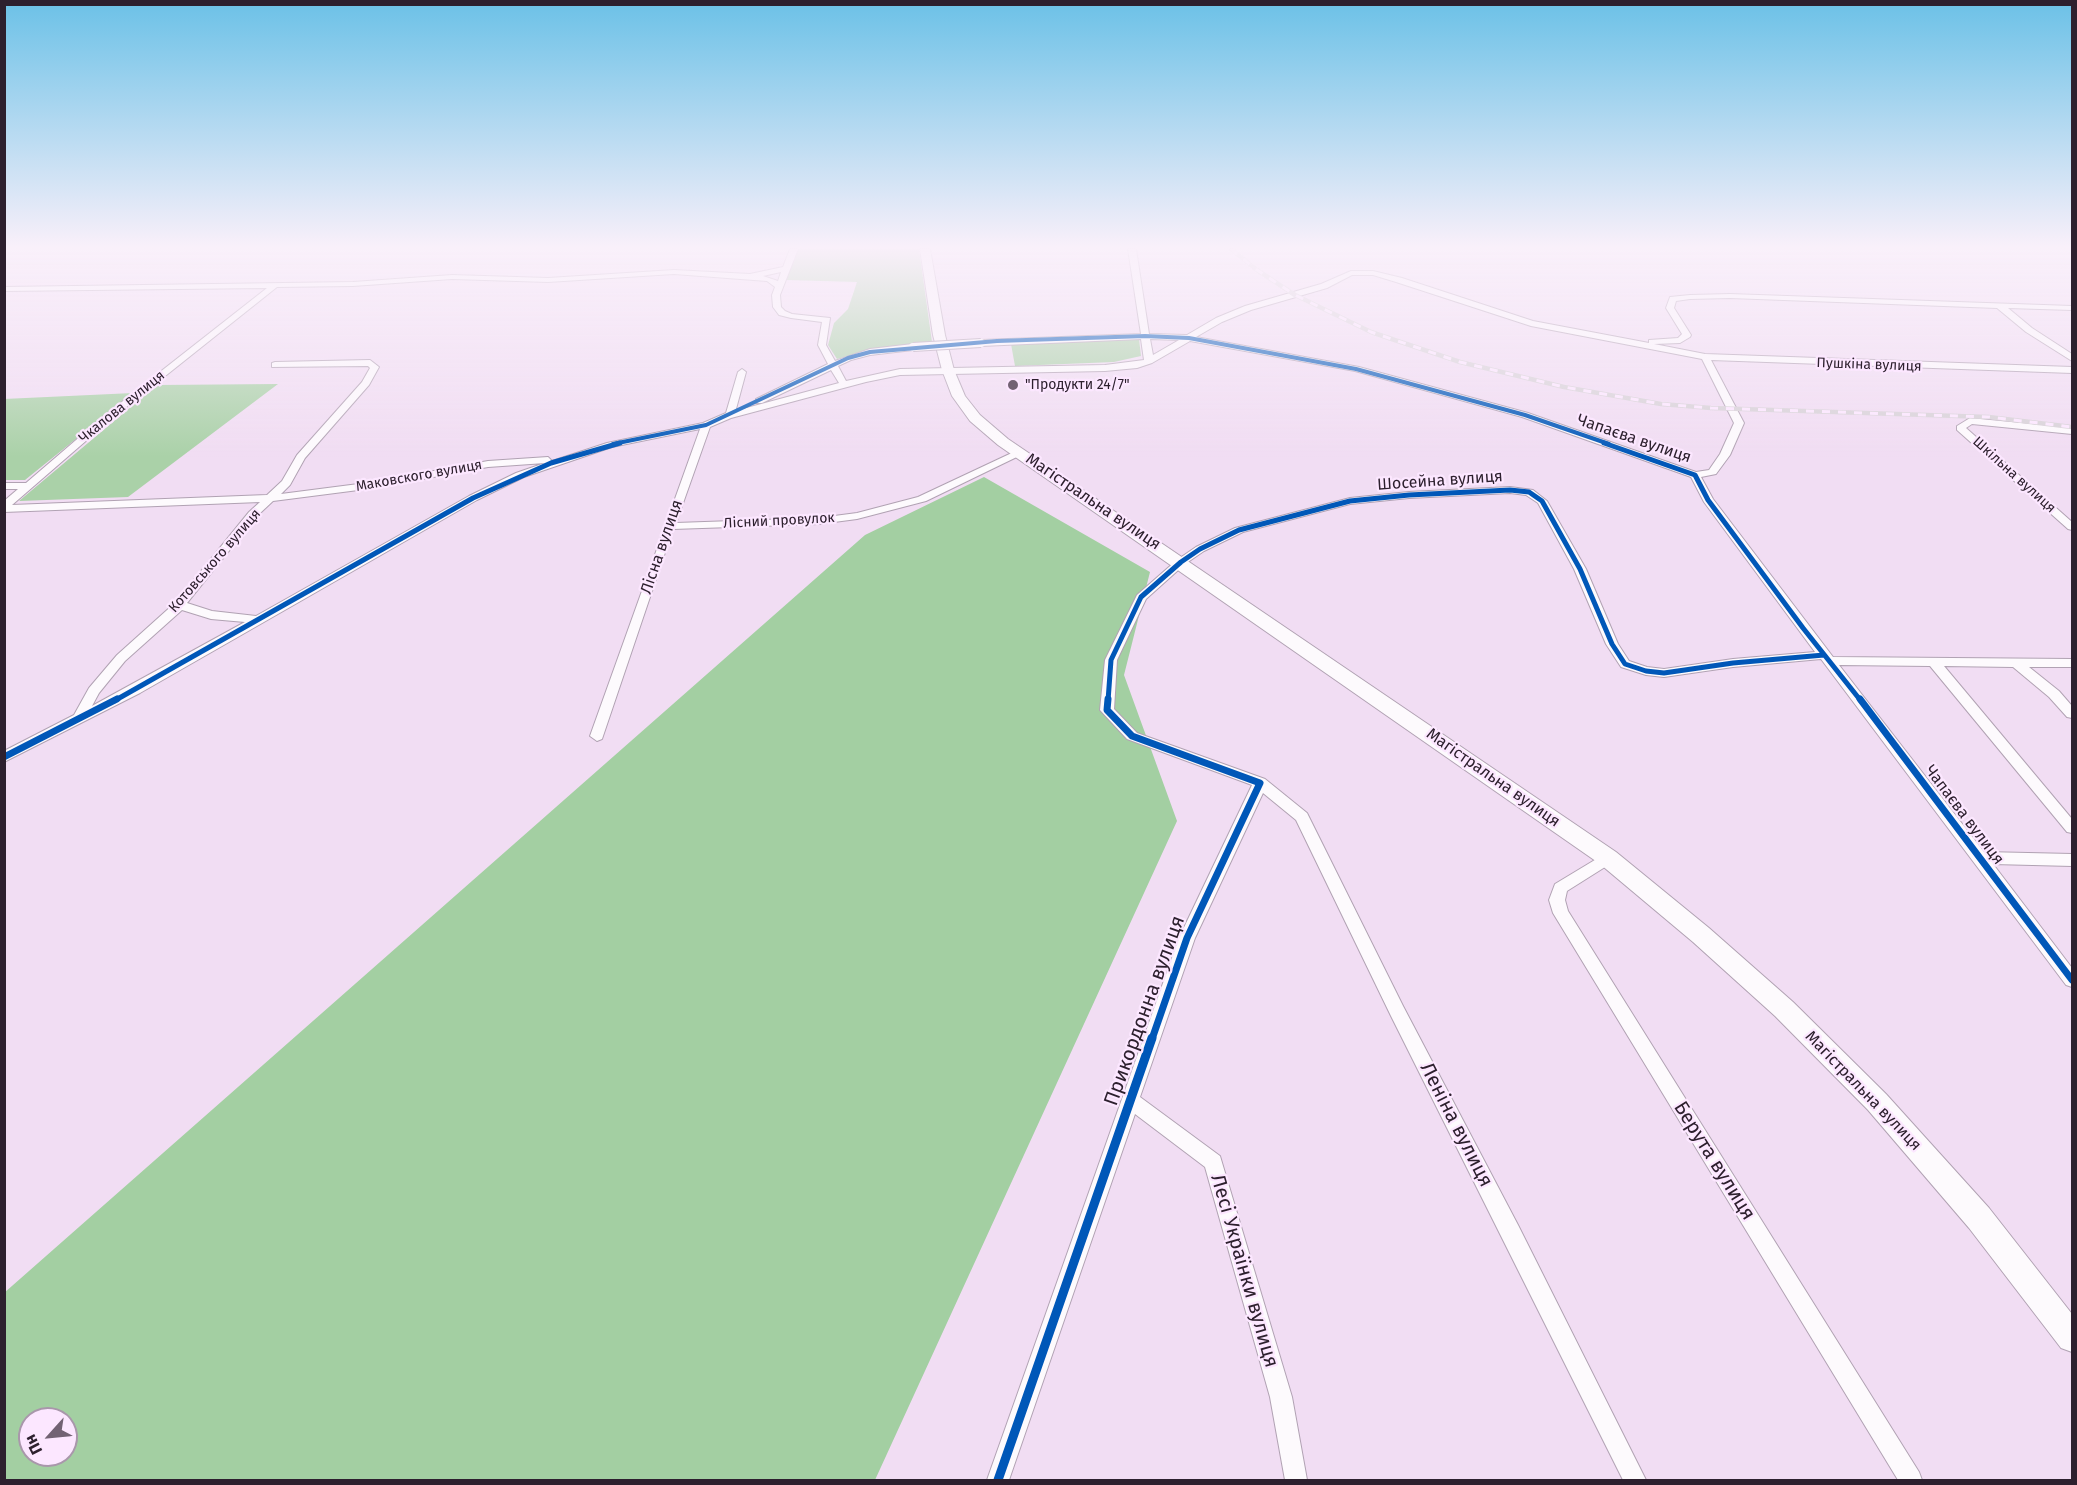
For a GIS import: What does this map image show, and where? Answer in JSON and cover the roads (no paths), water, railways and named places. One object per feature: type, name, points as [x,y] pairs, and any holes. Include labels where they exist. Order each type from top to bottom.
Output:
[{"type":"main road","name":"Магістральна вулиця","points":[[938,318],[948,370],[959,396],[975,418],[1020,453],[1608,858],[1701,935],[1776,1002],[1877,1101],[1979,1218],[2073,1337]]},
{"type":"street","name":"Чкалова вулиця","points":[[4,508],[193,348],[232,318]]},
{"type":"street","points":[[812,318],[827,320],[822,345],[844,385]]},
{"type":"street","points":[[4,757],[135,690],[473,498],[520,475],[610,445],[706,425],[730,415],[900,372],[1105,368],[1149,361],[1142,318]]},
{"type":"street","name":"Пушкіна вулиця","points":[[1149,361],[1223,318]]},
{"type":"street","name":"Пушкіна вулиця","points":[[1516,318],[1705,357],[2073,370]]},
{"type":"street","points":[[1595,336],[1656,342],[1680,340],[1687,335],[1676,318]]},
{"type":"street","points":[[2015,318],[2073,358]]},
{"type":"street","name":"Чапаєва вулиця","points":[[730,415],[832,366],[870,352],[981,343],[1145,336],[1189,338],[1356,369],[1525,415],[1695,475],[1712,472],[1725,455],[1739,423],[1705,357]]},
{"type":"street","name":"Котовського вулиця","points":[[79,719],[94,691],[121,658],[180,605],[253,514],[286,483],[301,457],[366,383],[375,367],[370,363],[275,365]]},
{"type":"street","points":[[730,415],[742,372]]},
{"type":"street","name":"Шкільна вулиця","points":[[2073,431],[1970,421],[1960,428],[2073,527]]},
{"type":"street","name":"Лісна вулиця","points":[[597,736],[706,425]]},
{"type":"street","name":"Лісний провулок","points":[[669,526],[819,521],[857,516],[922,499],[1020,453]]},
{"type":"street","name":"Маковского вулиця","points":[[4,508],[272,498],[374,485],[488,464],[566,458]]},
{"type":"street","name":"Чапаєва вулиця","points":[[1695,475],[1708,500],[1826,658],[2073,980]]},
{"type":"street","points":[[4,486],[28,486]]},
{"type":"street","name":"Шосейна вулиця","points":[[1181,562],[1200,549],[1239,530],[1350,501],[1492,491],[1529,492],[1542,501],[1580,569],[1612,644],[1625,664],[1646,671],[1664,672],[1733,663],[1826,658]]},
{"type":"street","points":[[1181,562],[1141,597],[1110,660],[1107,710],[1132,736],[1260,783]]},
{"type":"street","points":[[180,605],[211,615],[257,620]]},
{"type":"street","points":[[1826,658],[1934,662],[2073,663]]},
{"type":"street","points":[[1934,662],[2073,828]]},
{"type":"street","points":[[2017,663],[2054,694],[2073,714]]},
{"type":"street","name":"Прикордонна вулиця","points":[[998,1480],[1187,938],[1260,783]]},
{"type":"street","name":"Леніна вулиця","points":[[1260,783],[1302,817],[1397,1011],[1635,1480]]},
{"type":"street","name":"Берута вулиця","points":[[1608,858],[1560,888],[1557,900],[1561,913],[1911,1480]]},
{"type":"street","points":[[1980,858],[2073,860]]},
{"type":"street","name":"Лесі Українки вулиця","points":[[1130,1100],[1213,1162],[1281,1397],[1296,1480]]},
{"type":"railway","points":[[1343,318],[1371,332],[1460,362],[1564,387],[1661,404],[1711,408],[1989,417],[2072,427]]},
{"type":"place","name":"\"Продукти 24/7\"","points":[[1013,385]]}]
